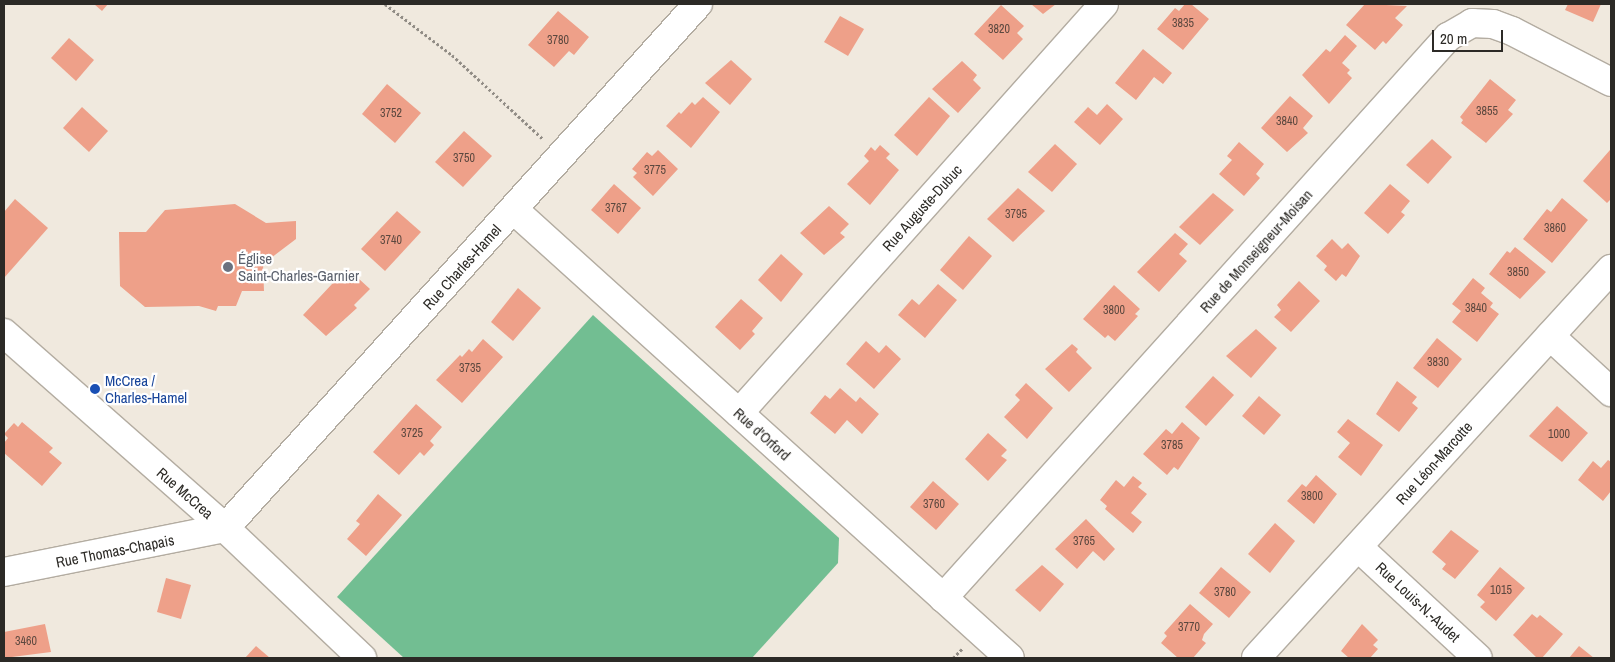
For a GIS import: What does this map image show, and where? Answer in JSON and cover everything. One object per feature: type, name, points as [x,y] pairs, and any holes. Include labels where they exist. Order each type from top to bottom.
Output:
[{"type":"street","name":"Rue Charles-Hamel","points":[[225,528],[698,4]]},
{"type":"street","name":"Rue Auguste-Dubuc","points":[[739,413],[1104,4]]},
{"type":"street","name":"Rue de Monseigneur-Moisan","points":[[943,598],[1448,37],[1472,24],[1493,24],[1512,31],[1611,82]]},
{"type":"street","name":"Rue d'Orford","points":[[514,210],[1010,658]]},
{"type":"street","name":"Rue Léon-Marcotte","points":[[1256,658],[1611,269]]},
{"type":"street","name":"Rue McCrea","points":[[4,333],[225,528],[350,654]]},
{"type":"street","points":[[1550,336],[1611,392]]},
{"type":"street","name":"Rue Thomas-Chapais","points":[[4,572],[225,528]]},
{"type":"street","name":"Rue Louis-N.-Audet","points":[[1358,546],[1478,658]]},
{"type":"path","points":[[385,4],[452,55],[488,91],[562,156]]},
{"type":"green space","points":[[593,315],[839,538],[838,563],[752,658],[404,658],[337,597]]},
{"type":"building","points":[[94,4],[108,4],[102,11]]},
{"type":"building","points":[[1031,4],[1056,4],[1043,14]]},
{"type":"building","points":[[1185,4],[1191,4],[1209,19],[1183,50],[1157,29],[1175,8],[1179,11]]},
{"type":"building","points":[[1365,4],[1407,6],[1395,18],[1403,25],[1386,44],[1383,41],[1375,50],[1346,25]]},
{"type":"building","points":[[1568,4],[1601,4],[1593,22],[1565,10]]},
{"type":"building","points":[[1001,5],[1024,26],[1017,33],[1023,39],[1003,60],[974,34]]},
{"type":"building","points":[[558,11],[589,37],[574,55],[569,51],[554,67],[528,45]]},
{"type":"building","points":[[840,16],[864,29],[848,56],[824,42]]},
{"type":"building","points":[[1345,35],[1357,46],[1342,63],[1350,70],[1347,73],[1352,78],[1329,104],[1302,75],[1326,49],[1330,52]]},
{"type":"building","points":[[69,38],[94,60],[76,81],[51,58]]},
{"type":"building","points":[[1143,49],[1172,73],[1163,84],[1154,77],[1136,100],[1115,83]]},
{"type":"building","points":[[731,60],[752,79],[730,105],[705,83]]},
{"type":"building","points":[[962,61],[977,75],[973,80],[981,88],[958,113],[932,89]]},
{"type":"building","points":[[1490,79],[1516,100],[1508,110],[1513,114],[1486,143],[1461,123],[1463,120],[1460,117]]},
{"type":"building","points":[[387,84],[421,113],[395,143],[362,114]]},
{"type":"building","points":[[1290,96],[1313,116],[1303,128],[1308,133],[1287,152],[1261,128]]},
{"type":"building","points":[[703,97],[720,112],[691,148],[666,126],[679,112],[681,114],[692,102],[695,105]]},
{"type":"building","points":[[929,97],[950,116],[917,156],[894,135]]},
{"type":"building","points":[[1107,104],[1123,119],[1100,145],[1074,122],[1088,107],[1097,115]]},
{"type":"building","points":[[82,107],[108,131],[89,152],[63,128]]},
{"type":"building","points":[[464,131],[492,156],[463,187],[435,162]]},
{"type":"building","points":[[1432,139],[1452,157],[1428,184],[1406,165]]},
{"type":"building","points":[[1239,142],[1264,164],[1256,174],[1260,178],[1244,196],[1219,174],[1232,160],[1227,156]]},
{"type":"building","points":[[1055,144],[1077,164],[1052,192],[1028,172]]},
{"type":"building","points":[[880,145],[890,154],[886,158],[899,170],[870,205],[847,184],[869,161],[864,156],[871,147],[875,151]]},
{"type":"building","points":[[658,150],[678,169],[653,196],[633,177],[637,173],[632,169],[647,152],[652,156]]},
{"type":"building","points":[[1610,150],[1611,199],[1607,203],[1583,181]]},
{"type":"building","points":[[614,184],[641,208],[618,234],[591,210]]},
{"type":"building","points":[[1390,184],[1410,201],[1401,212],[1405,215],[1388,234],[1364,213]]},
{"type":"building","points":[[1018,188],[1045,211],[1013,242],[987,219]]},
{"type":"building","points":[[1213,193],[1234,210],[1200,245],[1179,227]]},
{"type":"building","points":[[1562,198],[1588,220],[1552,263],[1523,239],[1547,209],[1551,212]]},
{"type":"building","points":[[15,199],[48,228],[4,278],[4,212]]},
{"type":"building","points":[[235,204],[266,223],[296,221],[296,239],[263,264],[264,291],[242,291],[236,306],[218,306],[216,311],[199,306],[145,307],[120,286],[119,232],[146,232],[165,210]]},
{"type":"building","points":[[829,206],[849,224],[840,233],[845,237],[824,255],[800,233]]},
{"type":"building","points":[[397,211],[421,232],[385,271],[361,249]]},
{"type":"building","points":[[1175,233],[1188,244],[1179,254],[1187,261],[1159,292],[1137,272]]},
{"type":"building","points":[[969,236],[992,256],[963,290],[940,270]]},
{"type":"building","points":[[1332,239],[1342,249],[1348,243],[1360,256],[1346,277],[1342,274],[1336,281],[1324,270],[1327,266],[1316,256]]},
{"type":"building","points":[[1515,247],[1546,272],[1520,299],[1489,274],[1507,251],[1510,253]]},
{"type":"building","points":[[781,254],[803,274],[781,302],[758,280]]},
{"type":"building","points":[[347,268],[370,289],[354,305],[357,308],[326,336],[303,315]]},
{"type":"building","points":[[1473,278],[1485,288],[1481,293],[1493,303],[1490,307],[1499,314],[1477,342],[1452,322],[1461,311],[1452,304]]},
{"type":"building","points":[[1299,281],[1320,301],[1291,332],[1274,317],[1281,310],[1277,305]]},
{"type":"building","points":[[938,284],[957,300],[925,338],[898,315],[912,299],[919,305]]},
{"type":"building","points":[[1114,285],[1140,309],[1135,314],[1138,316],[1115,341],[1108,335],[1105,338],[1083,319]]},
{"type":"building","points":[[518,288],[541,308],[513,341],[491,322]]},
{"type":"building","points":[[741,299],[763,318],[752,331],[755,334],[740,350],[715,327]]},
{"type":"building","points":[[1256,329],[1277,348],[1251,378],[1226,356]]},
{"type":"building","points":[[1437,338],[1462,359],[1438,388],[1413,368]]},
{"type":"building","points":[[483,339],[503,357],[462,403],[436,380],[460,355],[462,357],[469,349],[472,352]]},
{"type":"building","points":[[866,341],[879,353],[886,345],[901,359],[874,389],[846,364]]},
{"type":"building","points":[[1072,344],[1078,349],[1076,352],[1092,368],[1069,392],[1045,369]]},
{"type":"building","points":[[1213,376],[1234,395],[1206,426],[1185,407]]},
{"type":"building","points":[[1397,381],[1417,397],[1412,403],[1418,408],[1399,432],[1376,414]]},
{"type":"building","points":[[1026,383],[1053,408],[1027,439],[1004,417],[1020,400],[1015,395]]},
{"type":"building","points":[[840,388],[856,402],[860,397],[879,414],[862,434],[847,420],[835,434],[810,413],[825,395],[830,399]]},
{"type":"building","points":[[1259,396],[1281,415],[1264,435],[1242,416]]},
{"type":"building","points":[[416,404],[442,427],[430,441],[434,445],[424,456],[420,452],[399,475],[373,452]]},
{"type":"building","points":[[1557,406],[1588,433],[1562,462],[1529,436]]},
{"type":"building","points":[[1348,419],[1383,445],[1361,476],[1338,457],[1350,443],[1337,432]]},
{"type":"building","points":[[22,422],[53,448],[49,452],[62,463],[42,486],[4,453],[4,443],[8,438],[4,434],[14,423],[18,427]]},
{"type":"building","points":[[1182,422],[1200,438],[1178,470],[1174,467],[1167,475],[1143,454],[1166,429],[1172,434]]},
{"type":"building","points":[[988,433],[1007,450],[1001,456],[1007,460],[988,481],[965,459]]},
{"type":"building","points":[[1608,460],[1611,462],[1611,491],[1603,501],[1578,480],[1593,461],[1601,468]]},
{"type":"building","points":[[1316,475],[1337,494],[1314,524],[1287,501],[1302,484],[1306,487]]},
{"type":"building","points":[[1133,476],[1142,483],[1138,487],[1147,494],[1131,513],[1142,522],[1133,533],[1105,509],[1107,506],[1100,500],[1116,480],[1124,487]]},
{"type":"building","points":[[933,481],[959,504],[936,530],[910,507]]},
{"type":"building","points":[[378,494],[402,515],[366,556],[347,539],[360,524],[356,521]]},
{"type":"building","points":[[1086,519],[1115,549],[1104,561],[1093,551],[1077,569],[1055,549]]},
{"type":"building","points":[[1275,523],[1295,541],[1270,573],[1248,554]]},
{"type":"building","points":[[1451,530],[1479,551],[1455,579],[1442,569],[1446,564],[1432,552]]},
{"type":"building","points":[[1042,565],[1064,584],[1040,612],[1015,590]]},
{"type":"building","points":[[1221,567],[1251,592],[1229,618],[1199,593]]},
{"type":"building","points":[[1500,567],[1525,588],[1496,621],[1480,607],[1485,602],[1477,595]]},
{"type":"building","points":[[166,578],[191,585],[181,619],[157,612]]},
{"type":"building","points":[[1190,604],[1213,624],[1204,634],[1202,640],[1206,643],[1193,658],[1178,658],[1161,643],[1167,636],[1164,633]]},
{"type":"building","points":[[1532,614],[1537,618],[1540,615],[1563,634],[1542,658],[1537,658],[1513,635]]},
{"type":"building","points":[[45,624],[51,652],[4,658],[4,632]]},
{"type":"building","points":[[1362,624],[1378,640],[1373,645],[1378,649],[1370,658],[1349,658],[1341,651]]},
{"type":"building","points":[[256,646],[270,658],[245,658]]},
{"type":"building","points":[[1579,646],[1594,658],[1569,658]]},
{"type":"place","name":"Église Saint-Charles-Garnier","points":[[228,267]]},
{"type":"place","name":"McCrea / Charles-Hamel","points":[[95,389]]}]
